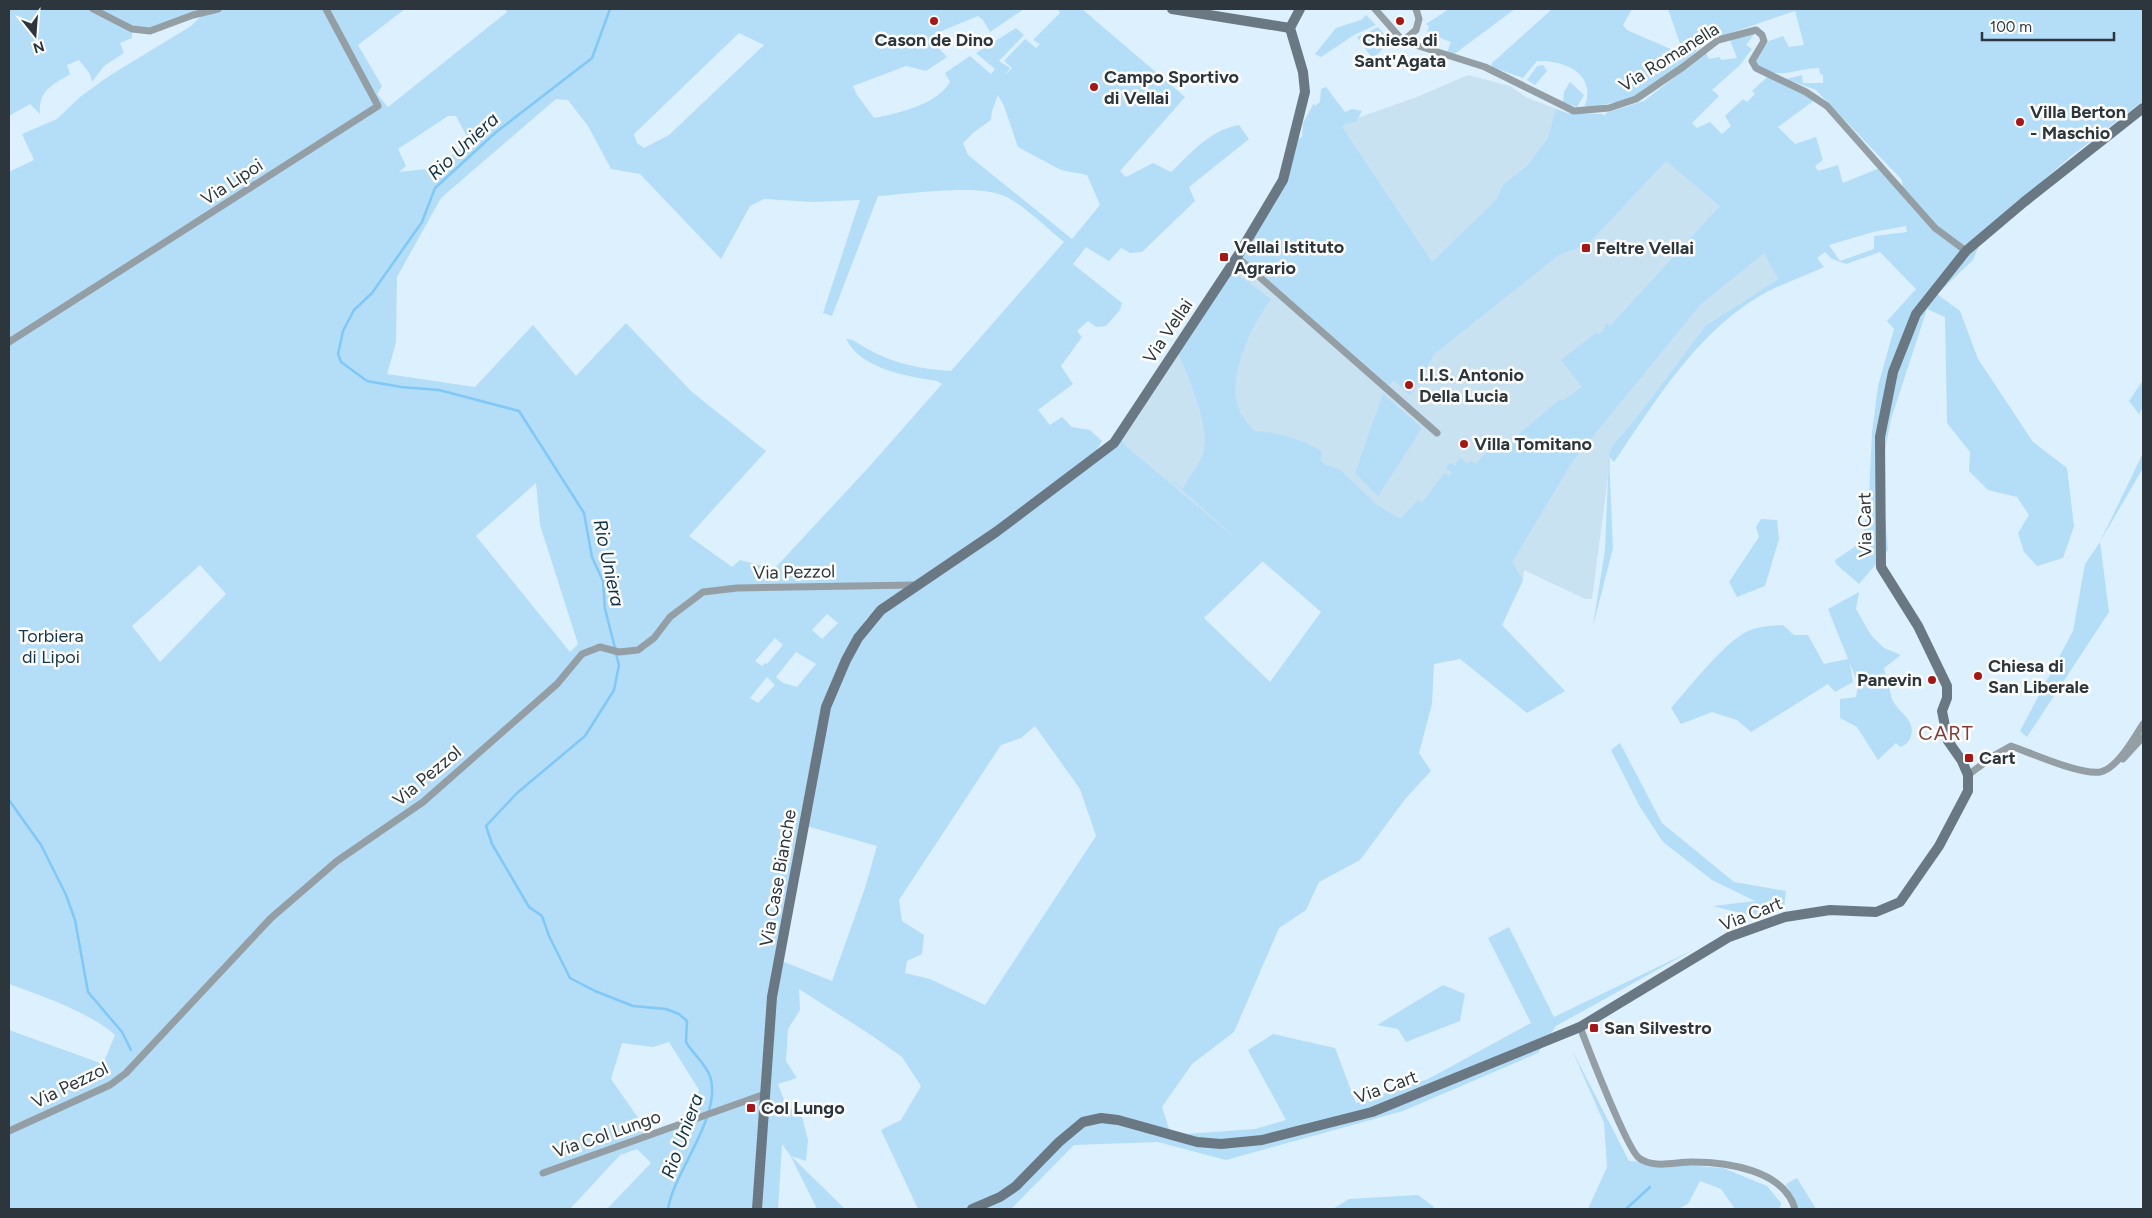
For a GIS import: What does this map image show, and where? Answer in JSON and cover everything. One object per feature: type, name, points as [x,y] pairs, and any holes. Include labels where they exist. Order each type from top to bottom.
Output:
[{"type":"street","points":[[92,9],[132,30],[150,31],[193,15],[218,9]]},
{"type":"street","name":"Via Lipoi","points":[[9,342],[378,106],[326,9]]},
{"type":"street","points":[[1172,9],[1290,28],[1300,9]]},
{"type":"street","points":[[1375,9],[1403,41],[1416,30],[1418,19],[1416,9]]},
{"type":"street","name":"Via Vellai","points":[[914,586],[996,532],[1114,443],[1237,257],[1280,185],[1287,167],[1301,112],[1305,82],[1290,28]]},
{"type":"street","name":"Via Romanella","points":[[1403,41],[1485,67],[1574,111],[1608,108],[1636,100],[1718,40],[1756,30],[1762,35],[1764,41],[1752,61],[1756,68],[1806,92],[1827,106],[1935,228],[1966,251]]},
{"type":"street","name":"Via Cart","points":[[972,1209],[1000,1197],[1016,1186],[1059,1142],[1083,1122],[1101,1118],[1118,1120],[1205,1143],[1222,1144],[1262,1140],[1372,1112],[1580,1027],[1729,938],[1785,916],[1830,910],[1876,912],[1900,902],[1939,846],[1968,791],[1968,775],[1962,761],[1948,741],[1942,711],[1947,698],[1947,686],[1918,626],[1882,568],[1880,437],[1893,372],[1916,314],[1966,251],[2024,202],[2143,108]]},
{"type":"street","points":[[1237,257],[1437,433]]},
{"type":"street","name":"Via Pezzol","points":[[9,1131],[110,1085],[126,1073],[270,918],[337,861],[423,802],[557,684],[582,654],[600,647],[619,652],[638,650],[654,638],[670,617],[703,592],[737,588],[914,586]]},
{"type":"street","name":"Via Case Bianche","points":[[757,1209],[772,997],[826,707],[846,660],[858,638],[881,610],[914,586]]},
{"type":"street","points":[[2101,772],[2114,763],[2128,748],[2143,724]]},
{"type":"street","points":[[1968,775],[1995,754],[2011,746],[2082,770],[2101,772],[2125,758],[2143,737]]},
{"type":"street","points":[[1580,1027],[1626,1136],[1638,1157],[1648,1163],[1658,1164],[1692,1162],[1726,1164],[1755,1173],[1785,1189],[1796,1209]]},
{"type":"street","name":"Via Col Lungo","points":[[543,1173],[765,1094]]},
{"type":"shaded area","name":"I.I.S. Antonio Della Lucia","points":[[1468,75],[1510,86],[1526,97],[1567,113],[1602,114],[1694,181],[1734,215],[1762,248],[1778,279],[1705,326],[1636,418],[1612,446],[1592,599],[1585,599],[1524,570],[1523,580],[1502,625],[1428,667],[1415,691],[1126,446],[1121,438],[1240,260],[1340,124],[1417,97]]},
{"type":"green space","name":"Torbiera di Lipoi","points":[[9,9],[322,9],[326,16],[332,12],[326,9],[405,9],[358,45],[382,86],[377,94],[388,107],[507,12],[505,9],[1024,9],[990,32],[983,20],[978,16],[942,31],[931,40],[947,57],[926,71],[906,66],[853,86],[857,95],[874,118],[916,107],[936,97],[950,82],[945,73],[970,56],[991,74],[995,69],[976,53],[1016,28],[1024,35],[999,61],[1010,68],[1006,74],[1012,68],[1004,61],[1025,39],[1036,48],[1040,44],[1033,40],[1060,13],[1058,9],[1082,9],[1185,97],[1120,171],[1126,177],[1153,163],[1171,172],[1202,143],[1229,128],[1239,125],[1249,139],[1189,187],[1195,201],[1142,252],[1130,253],[1121,248],[1109,261],[1086,247],[1073,264],[1122,303],[1120,310],[1106,326],[1096,327],[1088,321],[1077,331],[1082,337],[1061,366],[1073,384],[1038,410],[1050,425],[1062,417],[1072,427],[1090,430],[1102,441],[1093,456],[969,546],[887,601],[866,619],[847,650],[846,660],[881,610],[1121,438],[1126,446],[1246,547],[1161,471],[1183,489],[1201,459],[1204,448],[1202,421],[1194,391],[1178,353],[1233,271],[1271,299],[1249,337],[1238,369],[1235,384],[1236,399],[1243,417],[1254,431],[1289,437],[1322,451],[1321,461],[1324,464],[1339,469],[1377,505],[1400,519],[1418,500],[1422,503],[1444,473],[1450,476],[1452,472],[1445,468],[1450,463],[1455,466],[1460,457],[1467,464],[1471,461],[1476,464],[1502,440],[1506,445],[1560,399],[1562,401],[1582,387],[1561,360],[1596,333],[1598,335],[1603,331],[1606,323],[1610,326],[1720,206],[1666,161],[1588,244],[1559,255],[1434,354],[1410,396],[1394,380],[1389,385],[1243,258],[1242,253],[1297,139],[1302,137],[1303,123],[1314,103],[1315,106],[1320,102],[1321,89],[1326,87],[1345,112],[1352,109],[1362,111],[1356,122],[1347,123],[1342,127],[1432,262],[1496,200],[1504,184],[1528,165],[1548,138],[1556,109],[1567,113],[1602,114],[1605,116],[1606,113],[1644,101],[1706,53],[1709,59],[1720,57],[1721,60],[1737,58],[1730,40],[1755,33],[1746,45],[1752,49],[1740,65],[1712,90],[1719,96],[1692,123],[1697,128],[1710,122],[1722,134],[1731,126],[1725,116],[1743,99],[1747,102],[1755,94],[1752,91],[1767,77],[1816,99],[1778,127],[1795,144],[1816,137],[1823,160],[1815,166],[1818,171],[1838,165],[1843,183],[1882,167],[1903,191],[1902,180],[1816,90],[1786,79],[1802,75],[1803,83],[1823,83],[1823,75],[1820,74],[1819,68],[1776,73],[1761,67],[1754,60],[1769,41],[1783,36],[1789,47],[1804,45],[1795,11],[1710,40],[1705,33],[1698,38],[1703,45],[1681,66],[1634,99],[1584,108],[1587,86],[1583,78],[1568,66],[1548,61],[1537,61],[1523,78],[1492,67],[1491,64],[1552,9],[1632,9],[1623,25],[1627,30],[1684,55],[1668,9],[2143,9],[2143,101],[2070,157],[1985,231],[1973,260],[1937,294],[1960,311],[1978,359],[2033,442],[2067,468],[2074,526],[2063,558],[2037,566],[2024,552],[2018,533],[2029,515],[2017,497],[1988,490],[1969,471],[1970,452],[1947,423],[1945,317],[1927,309],[1891,419],[1885,450],[1884,505],[1888,550],[1859,584],[1836,564],[1835,560],[1862,542],[1869,495],[1872,433],[1878,386],[1894,329],[1887,321],[1916,289],[1880,252],[1846,264],[1832,259],[1825,252],[1817,258],[1824,267],[1758,297],[1714,331],[1677,372],[1614,462],[1609,456],[1613,548],[1593,626],[1605,550],[1609,455],[1612,446],[1636,418],[1705,326],[1778,279],[1764,253],[1700,305],[1572,462],[1512,562],[1523,580],[1502,625],[1565,691],[1527,713],[1460,659],[1434,664],[1432,704],[1419,753],[1431,771],[1406,798],[1360,860],[1319,882],[1306,910],[1279,928],[1234,1032],[1192,1064],[1162,1107],[1171,1135],[1255,1129],[1286,1120],[1248,1050],[1273,1034],[1335,1048],[1356,1103],[1428,1079],[1531,1023],[1488,938],[1509,927],[1554,1017],[1693,950],[1556,1026],[1538,1053],[1403,1111],[1226,1160],[1158,1142],[1074,1145],[1011,1209],[918,1209],[881,1130],[901,1120],[921,1086],[902,1057],[799,989],[800,1010],[788,1029],[786,1061],[797,1078],[778,1084],[786,1105],[802,1117],[808,1140],[806,1161],[791,1156],[845,1209],[817,1209],[790,1155],[782,1144],[778,1209],[607,1209],[651,1163],[637,1149],[620,1155],[570,1209],[9,1209],[9,1030],[103,1064],[115,1035],[93,1019],[79,1012],[9,984],[9,172],[34,160],[22,134],[57,119],[80,97],[109,76],[191,26],[204,13],[150,31],[132,30],[132,38],[120,43],[124,53],[104,66],[92,82],[90,74],[79,60],[67,65],[70,74],[53,85],[44,94],[41,99],[40,114],[30,104],[9,116]],"holes":[[[739,33],[764,45],[669,135],[644,148],[637,143],[634,134]],[[998,95],[1004,106],[1018,147],[1061,170],[1087,175],[1100,205],[1072,239],[968,155],[963,143],[974,132],[991,120]],[[556,99],[568,100],[588,126],[611,169],[640,174],[721,259],[750,206],[764,199],[813,202],[860,200],[823,313],[832,316],[878,196],[962,190],[994,193],[1007,197],[1022,206],[1064,242],[951,371],[900,363],[888,359],[853,340],[846,339],[862,358],[873,364],[912,377],[937,381],[942,384],[868,468],[774,569],[740,560],[732,567],[689,536],[766,451],[692,392],[626,323],[576,376],[533,325],[475,387],[387,374],[396,343],[397,277],[441,198]],[[448,116],[456,116],[469,141],[436,168],[399,172],[406,166],[398,149]],[[1906,226],[1907,232],[1874,236],[1874,249],[1840,261],[1829,245],[1873,232]],[[536,483],[540,525],[578,644],[570,652],[476,536]],[[1263,561],[1321,612],[1270,682],[1204,618]],[[200,565],[226,594],[160,662],[132,626]],[[827,614],[838,623],[822,639],[812,630]],[[775,638],[783,645],[767,664],[765,663],[762,666],[755,661]],[[796,652],[816,664],[797,687],[783,683],[776,677]],[[767,677],[775,685],[758,703],[750,698]],[[1035,726],[1080,789],[1096,836],[985,1005],[930,979],[905,973],[907,961],[922,954],[924,935],[902,921],[899,900],[1001,745],[1021,738]],[[803,825],[877,846],[865,888],[832,981],[779,960]],[[669,1042],[699,1090],[691,1120],[650,1135],[611,1079],[622,1043],[653,1047]]]},
{"type":"green space","points":[[1449,9],[1515,9],[1453,55],[1447,53],[1451,42],[1427,33],[1429,26],[1426,24]]},
{"type":"green space","points":[[1366,15],[1376,25],[1354,35],[1321,57],[1315,54],[1336,28],[1361,20]]},
{"type":"green space","points":[[1378,27],[1390,41],[1373,59],[1357,37]]},
{"type":"green space","points":[[1543,65],[1547,71],[1535,85],[1527,80],[1537,66]]},
{"type":"green space","points":[[1570,82],[1584,95],[1577,107],[1563,102],[1564,92]]},
{"type":"green space","points":[[2143,380],[2143,407],[2139,414],[2129,401]]},
{"type":"green space","points":[[1383,394],[1422,428],[1378,496],[1355,473]]},
{"type":"green space","points":[[2143,453],[2143,468],[2100,542]]},
{"type":"green space","points":[[1761,519],[1777,520],[1779,539],[1765,586],[1737,597],[1729,582],[1759,537],[1756,527]]},
{"type":"green space","points":[[2100,542],[2109,612],[2027,737],[2020,731],[2073,631],[2085,564]]},
{"type":"green space","points":[[1859,592],[1856,609],[1871,635],[1884,648],[1901,655],[1884,668],[1892,699],[1911,725],[1911,736],[1906,744],[1900,747],[1896,743],[1878,760],[1857,727],[1840,718],[1840,699],[1856,697],[1858,685],[1850,663],[1853,682],[1835,692],[1828,684],[1751,732],[1737,720],[1712,712],[1681,724],[1671,708],[1728,645],[1752,629],[1783,625],[1794,635],[1808,635],[1824,664],[1848,659],[1828,609]]},
{"type":"green space","points":[[1620,743],[1662,823],[1734,882],[1786,891],[1784,908],[1756,917],[1713,906],[1755,901],[1712,880],[1663,842],[1640,807],[1611,750]]},
{"type":"green space","points":[[1443,985],[1465,994],[1460,1021],[1406,1042],[1398,1029],[1377,1025]]},
{"type":"green space","points":[[1572,1050],[1629,1161],[1723,1168],[1767,1186],[1781,1203],[1780,1209],[1735,1209],[1721,1189],[1700,1181],[1688,1204],[1678,1209],[1588,1209],[1607,1167],[1604,1123]]},
{"type":"green space","points":[[1797,1178],[1816,1209],[1799,1209],[1786,1184]]},
{"type":"green space","points":[[1418,1195],[1434,1207],[1432,1209],[1333,1209],[1349,1199]]},
{"type":"waterway","name":"Rio Uniera","points":[[610,9],[592,58],[495,133],[435,188],[422,222],[372,293],[354,310],[343,331],[338,354],[341,362],[367,381],[401,387],[439,390],[519,411],[584,513],[592,557],[603,581],[605,609],[615,648]]},
{"type":"waterway","name":"Rio Uniera","points":[[616,654],[619,665],[614,690],[585,736],[517,793],[486,826],[492,844],[529,907],[542,916],[549,936],[570,978],[595,991],[633,1006],[666,1009],[679,1014],[687,1021],[686,1042],[708,1071],[712,1091],[710,1108],[704,1125],[672,1194],[668,1209]]},
{"type":"waterway","points":[[9,800],[41,845],[66,895],[75,920],[88,992],[122,1032],[131,1050]]},
{"type":"waterway","points":[[1626,1209],[1650,1187]]},
{"type":"place","name":"Cason de Dino","points":[[934,21]]},
{"type":"place","name":"Chiesa di Sant'Agata","points":[[1400,21]]},
{"type":"place","name":"Campo Sportivo di Vellai","points":[[1094,87]]},
{"type":"place","name":"Villa Berton - Maschio","points":[[2020,122]]},
{"type":"place","name":"Feltre Vellai","points":[[1586,248]]},
{"type":"place","name":"Vellai Istituto Agrario","points":[[1224,257]]},
{"type":"place","name":"I.I.S. Antonio Della Lucia","points":[[1409,385]]},
{"type":"place","name":"Villa Tomitano","points":[[1464,444]]},
{"type":"place","name":"Chiesa di San Liberale","points":[[1978,676]]},
{"type":"place","name":"Panevin","points":[[1932,680]]},
{"type":"place","name":"Cart","points":[[1969,758]]},
{"type":"place","name":"San Silvestro","points":[[1594,1028]]},
{"type":"place","name":"Col Lungo","points":[[751,1108]]},
{"type":"district","name":"CART","points":[[1946,733]]}]
